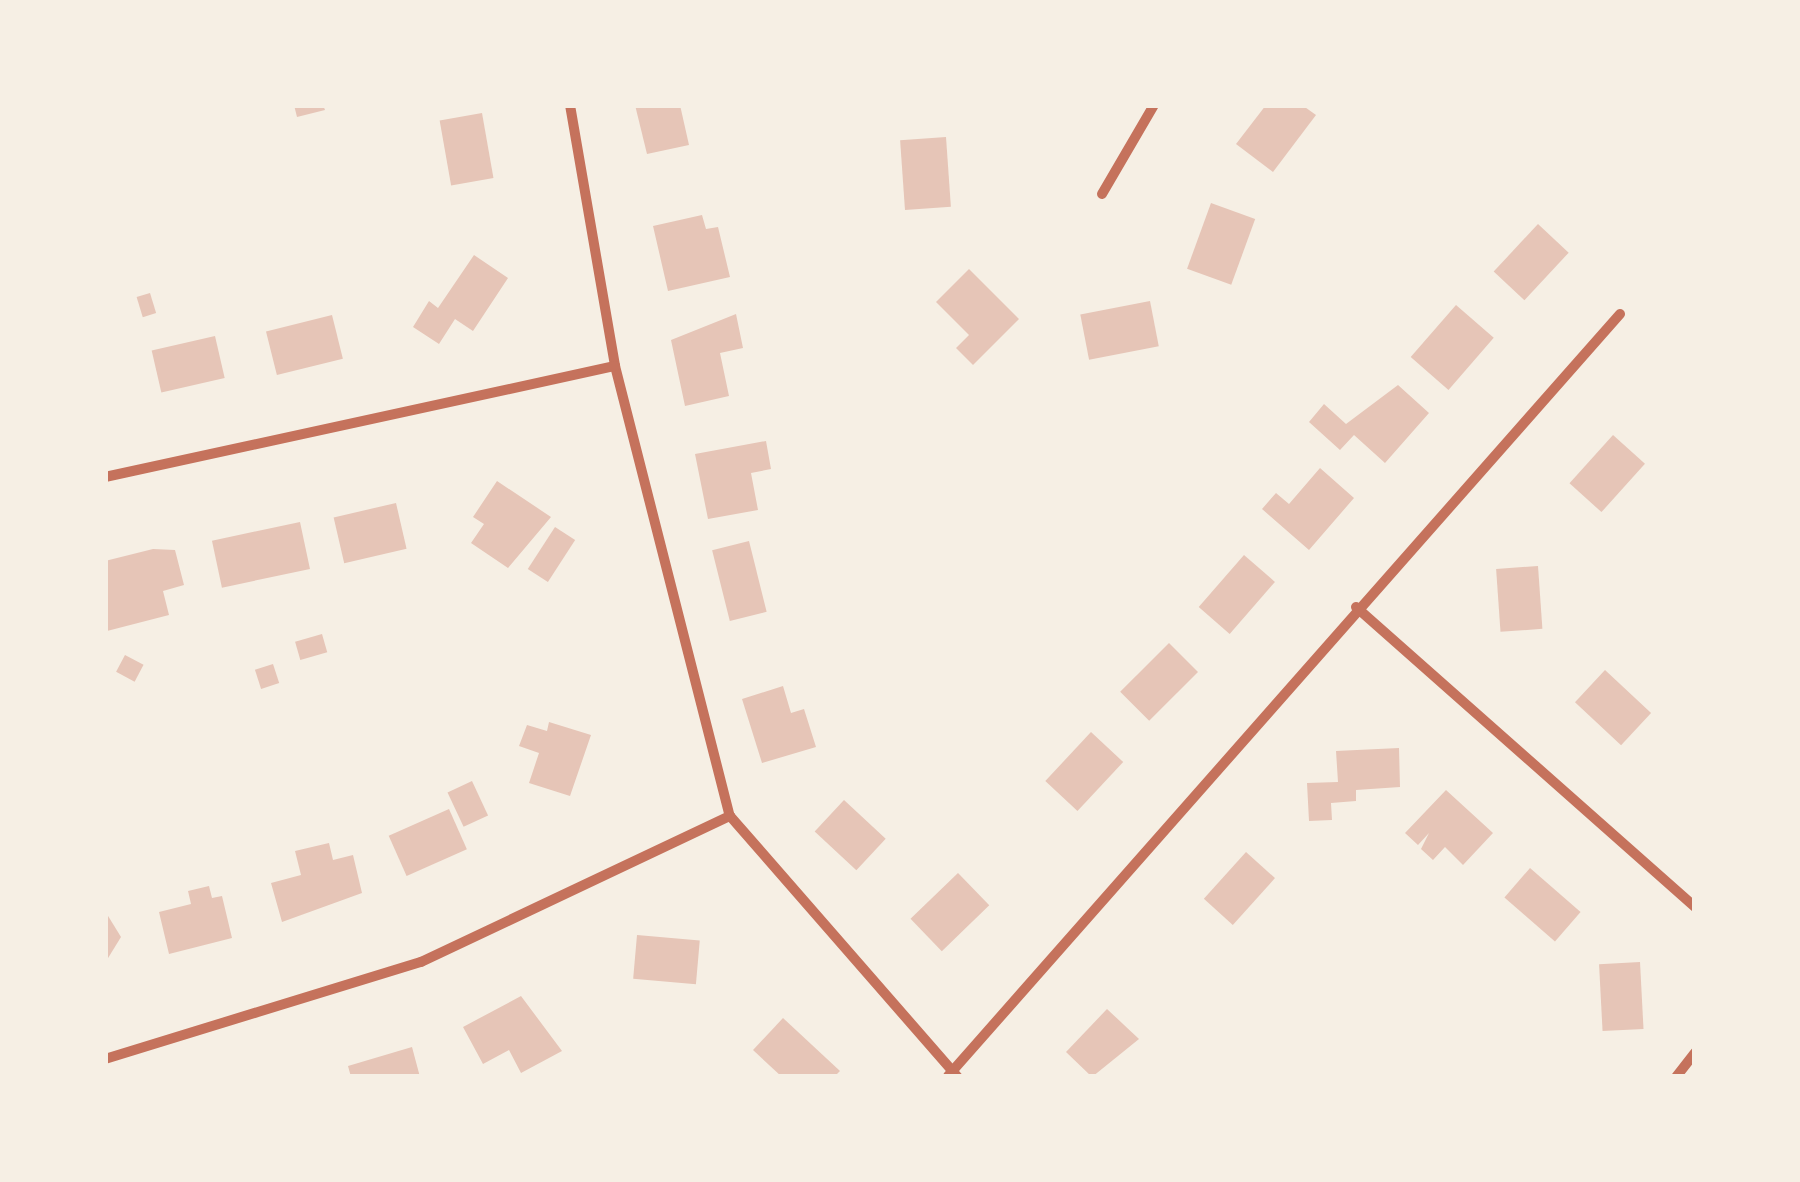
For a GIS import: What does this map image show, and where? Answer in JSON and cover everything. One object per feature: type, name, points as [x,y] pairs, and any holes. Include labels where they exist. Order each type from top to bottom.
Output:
[{"type":"street","points":[[570,105],[615,366],[730,816],[952,1075],[1356,607],[1620,314]]},
{"type":"street","points":[[1102,194],[1154,105]]},
{"type":"street","points":[[105,476],[615,366]]},
{"type":"street","points":[[1356,607],[1695,907]]},
{"type":"street","points":[[105,1059],[420,962],[730,816]]},
{"type":"street","points":[[1676,1077],[1695,1053]]},
{"type":"building","points":[[294,105],[323,105],[325,110],[297,117]]},
{"type":"building","points":[[635,105],[680,105],[689,145],[647,154]]},
{"type":"building","points":[[1266,105],[1302,105],[1316,115],[1273,172],[1236,144]]},
{"type":"building","points":[[482,113],[493,178],[451,185],[440,120]]},
{"type":"building","points":[[946,137],[951,207],[905,210],[900,140]]},
{"type":"building","points":[[1211,203],[1255,219],[1231,285],[1187,269]]},
{"type":"building","points":[[702,215],[706,229],[718,227],[730,277],[668,291],[653,226]]},
{"type":"building","points":[[1538,224],[1569,253],[1524,300],[1494,272]]},
{"type":"building","points":[[474,255],[508,278],[473,331],[455,319],[439,344],[413,327],[429,301],[438,308]]},
{"type":"building","points":[[969,269],[1019,319],[973,365],[956,348],[969,335],[936,302]]},
{"type":"building","points":[[150,293],[156,313],[143,317],[137,297]]},
{"type":"building","points":[[1150,301],[1159,346],[1089,360],[1080,315]]},
{"type":"building","points":[[1456,305],[1494,338],[1448,390],[1411,357]]},
{"type":"building","points":[[736,314],[743,348],[720,353],[729,396],[685,406],[671,340]]},
{"type":"building","points":[[332,315],[343,359],[277,375],[266,331]]},
{"type":"building","points":[[215,336],[225,378],[161,393],[152,351]]},
{"type":"building","points":[[1398,385],[1429,413],[1385,463],[1354,435],[1340,450],[1309,422],[1324,404],[1346,424]]},
{"type":"building","points":[[1613,435],[1645,464],[1601,512],[1570,483]]},
{"type":"building","points":[[766,441],[771,469],[751,473],[758,510],[708,519],[695,454]]},
{"type":"building","points":[[1320,468],[1354,498],[1309,550],[1262,509],[1276,493],[1289,504]]},
{"type":"building","points":[[497,481],[551,517],[508,568],[471,543],[484,524],[473,517]]},
{"type":"building","points":[[396,503],[407,549],[344,563],[334,517]]},
{"type":"building","points":[[300,522],[310,569],[222,588],[212,541]]},
{"type":"building","points":[[555,527],[575,540],[548,582],[528,569]]},
{"type":"building","points":[[749,541],[767,612],[730,621],[712,550]]},
{"type":"building","points":[[153,549],[175,550],[184,585],[163,591],[169,615],[107,631],[105,561]]},
{"type":"building","points":[[1244,555],[1275,582],[1230,634],[1199,607]]},
{"type":"building","points":[[1538,566],[1542,629],[1500,632],[1496,569]]},
{"type":"building","points":[[322,634],[327,652],[300,660],[295,642]]},
{"type":"building","points":[[1169,643],[1198,672],[1149,721],[1120,692]]},
{"type":"building","points":[[125,655],[144,665],[135,682],[116,672]]},
{"type":"building","points":[[273,664],[279,683],[261,689],[255,670]]},
{"type":"building","points":[[1605,670],[1651,713],[1621,745],[1575,702]]},
{"type":"building","points":[[783,686],[791,713],[804,709],[816,747],[762,763],[742,699]]},
{"type":"building","points":[[549,722],[591,735],[570,796],[529,783],[539,753],[519,746],[527,725],[547,731]]},
{"type":"building","points":[[1091,732],[1123,762],[1077,811],[1045,781]]},
{"type":"building","points":[[1399,748],[1400,787],[1356,790],[1356,801],[1331,803],[1332,820],[1309,821],[1307,783],[1338,782],[1336,751]]},
{"type":"building","points":[[472,781],[488,815],[464,827],[448,792]]},
{"type":"building","points":[[1446,790],[1493,833],[1463,865],[1445,847],[1433,860],[1421,849],[1429,833],[1418,845],[1405,833]]},
{"type":"building","points":[[844,800],[886,839],[856,870],[815,831]]},
{"type":"building","points":[[449,809],[467,849],[407,876],[389,836]]},
{"type":"building","points":[[329,843],[333,860],[353,855],[362,893],[282,922],[271,883],[301,875],[295,851]]},
{"type":"building","points":[[1246,852],[1275,878],[1233,925],[1204,899]]},
{"type":"building","points":[[1530,868],[1581,912],[1555,941],[1504,897]]},
{"type":"building","points":[[958,873],[989,905],[942,951],[911,919]]},
{"type":"building","points":[[209,886],[212,898],[222,896],[232,938],[169,954],[159,912],[191,904],[188,891]]},
{"type":"building","points":[[105,911],[121,937],[105,963]]},
{"type":"building","points":[[637,935],[700,940],[696,984],[633,979]]},
{"type":"building","points":[[1640,962],[1644,1029],[1603,1031],[1599,964]]},
{"type":"building","points":[[521,996],[562,1051],[521,1073],[509,1050],[483,1064],[463,1027]]},
{"type":"building","points":[[1107,1009],[1139,1039],[1092,1077],[1066,1052]]},
{"type":"building","points":[[783,1018],[840,1071],[834,1077],[782,1077],[753,1050]]},
{"type":"building","points":[[412,1047],[420,1077],[351,1077],[348,1066]]}]
